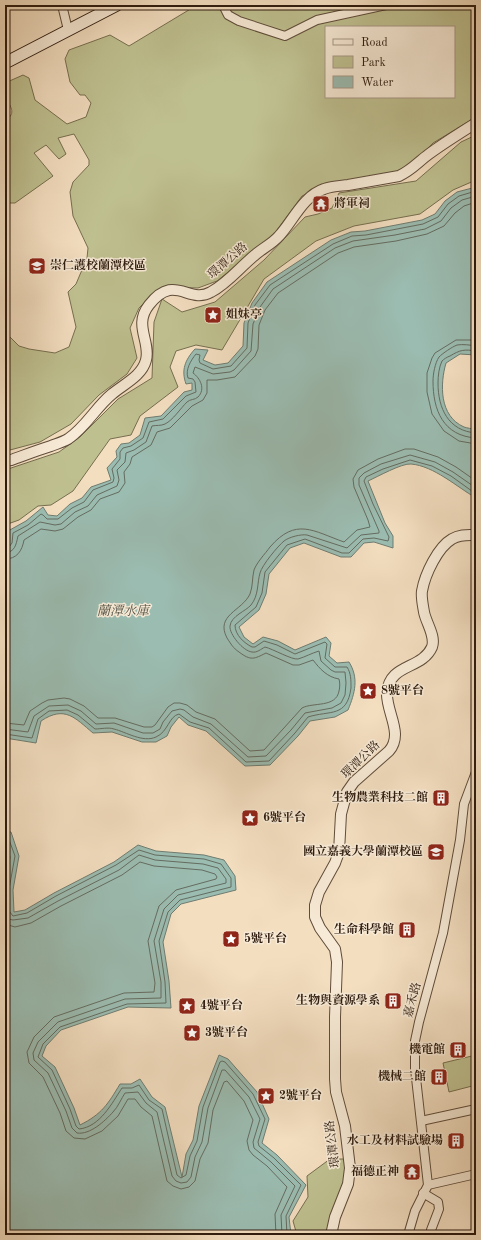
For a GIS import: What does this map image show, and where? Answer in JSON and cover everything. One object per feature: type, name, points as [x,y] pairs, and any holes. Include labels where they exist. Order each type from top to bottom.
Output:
[{"type":"main road","points":[[5,63],[117,5]]},
{"type":"street","points":[[62,5],[68,30]]},
{"type":"street","points":[[223,5],[228,15],[239,21],[285,36],[317,20],[386,5]]},
{"type":"street","name":"環潭公路","points":[[5,461],[67,440],[77,432],[105,400],[140,373],[147,359],[142,326],[143,316],[148,306],[164,292],[178,289],[201,296],[210,293],[220,287],[256,254],[271,244],[279,236],[302,205],[312,196],[324,189],[399,176],[409,172],[443,144],[476,123]]},
{"type":"street","name":"環潭公路","points":[[331,1235],[335,1217],[348,1184],[350,1168],[346,1126],[336,1092],[335,1079],[337,962],[335,949],[320,928],[316,917],[315,905],[319,892],[339,852],[341,814],[347,792],[354,782],[393,747],[396,738],[387,694],[389,682],[394,674],[425,657],[432,647],[433,640],[424,612],[422,592],[425,581],[441,548],[447,542],[463,535],[476,535]]},
{"type":"street","name":"嘉禾路","points":[[428,1185],[415,1068],[415,1041],[440,945],[460,840],[464,804],[476,772]]},
{"type":"street","points":[[421,1121],[476,1109]]},
{"type":"street","points":[[408,1235],[415,1210],[428,1185],[476,1174]]},
{"type":"street","points":[[423,1193],[438,1202],[439,1209],[431,1230],[433,1235]]},
{"type":"green space","points":[[197,5],[476,5],[476,117],[433,143],[407,170],[320,187],[302,196],[272,237],[217,281],[198,288],[167,287],[154,293],[139,308],[130,328],[137,358],[127,374],[99,395],[71,424],[40,442],[5,450],[5,332],[19,346],[55,353],[69,347],[76,327],[68,292],[76,284],[87,258],[88,248],[73,216],[70,192],[73,182],[89,165],[89,160],[74,134],[58,138],[66,154],[59,159],[46,145],[34,153],[53,176],[15,203],[5,203],[5,121],[11,115],[12,109],[5,93],[5,83],[23,75],[29,78],[35,100],[67,124],[86,117],[91,103],[85,95],[80,95],[70,82],[65,59],[69,50],[110,35],[129,46]]},
{"type":"green space","points":[[476,135],[476,180],[453,190],[420,214],[354,226],[316,241],[264,279],[222,350],[196,345],[176,351],[170,367],[178,387],[140,416],[131,435],[110,439],[73,491],[51,505],[38,506],[19,520],[5,525],[5,470],[59,452],[80,437],[118,399],[152,378],[154,322],[162,299],[182,312],[215,302],[264,260],[305,217],[318,214],[332,208],[339,193],[416,181],[461,142]]},
{"type":"green space","points":[[476,1055],[476,1085],[449,1092],[443,1063]]},
{"type":"green space","points":[[330,1159],[347,1159],[344,1182],[327,1235],[297,1235],[293,1221],[308,1197],[307,1176]]},
{"type":"water","name":"蘭潭水庫","points":[[476,187],[476,355],[460,354],[446,363],[442,390],[446,407],[456,422],[464,427],[476,429],[476,498],[437,473],[411,464],[396,468],[368,481],[385,523],[393,536],[393,548],[374,542],[364,543],[351,557],[341,557],[304,543],[290,548],[269,574],[266,594],[259,610],[239,627],[244,637],[253,644],[263,637],[278,641],[295,650],[326,637],[331,643],[329,656],[337,663],[349,662],[354,674],[355,686],[353,698],[348,710],[335,717],[310,721],[298,736],[270,765],[245,766],[206,731],[188,725],[179,717],[171,727],[167,736],[156,742],[142,742],[112,732],[93,733],[75,718],[63,714],[49,716],[41,721],[36,743],[5,738],[5,547],[8,541],[8,531],[26,521],[43,507],[48,515],[57,516],[70,504],[82,498],[91,487],[111,480],[107,468],[117,457],[116,451],[121,444],[129,443],[140,435],[145,418],[161,416],[184,392],[192,390],[192,383],[186,384],[184,370],[186,361],[195,349],[208,350],[203,360],[215,365],[228,363],[243,346],[244,323],[252,303],[267,282],[331,240],[351,232],[365,231],[422,220],[435,214],[445,201],[457,192]]},
{"type":"water","points":[[5,831],[11,832],[19,856],[13,890],[14,912],[25,910],[114,862],[138,845],[156,851],[204,855],[224,860],[235,876],[236,890],[181,904],[171,914],[163,942],[169,981],[171,1008],[128,1007],[61,1030],[46,1046],[42,1056],[55,1067],[74,1108],[80,1125],[94,1117],[104,1108],[120,1084],[131,1084],[140,1079],[152,1097],[165,1107],[182,1177],[186,1154],[193,1140],[199,1106],[219,1055],[228,1059],[257,1092],[269,1119],[262,1143],[277,1155],[306,1185],[289,1217],[291,1235],[5,1235]]},
{"type":"place","name":"將軍祠","points":[[321,204]]},
{"type":"place","name":"崇仁護校蘭潭校區","points":[[37,266]]},
{"type":"place","name":"姐妹亭","points":[[213,315]]},
{"type":"place","name":"8號平台","points":[[368,691]]},
{"type":"place","name":"生物農業科技二館","points":[[441,798]]},
{"type":"place","name":"6號平台","points":[[250,818]]},
{"type":"place","name":"國立嘉義大學蘭潭校區","points":[[436,852]]},
{"type":"place","name":"生命科學館","points":[[407,930]]},
{"type":"place","name":"5號平台","points":[[231,939]]},
{"type":"place","name":"生物與資源學系","points":[[393,1001]]},
{"type":"place","name":"4號平台","points":[[187,1006]]},
{"type":"place","name":"3號平台","points":[[192,1033]]},
{"type":"place","name":"機電館","points":[[458,1050]]},
{"type":"place","name":"機械二館","points":[[439,1077]]},
{"type":"place","name":"2號平台","points":[[266,1096]]},
{"type":"place","name":"水工及材料試驗場","points":[[456,1141]]},
{"type":"place","name":"福德正神","points":[[412,1172]]}]
